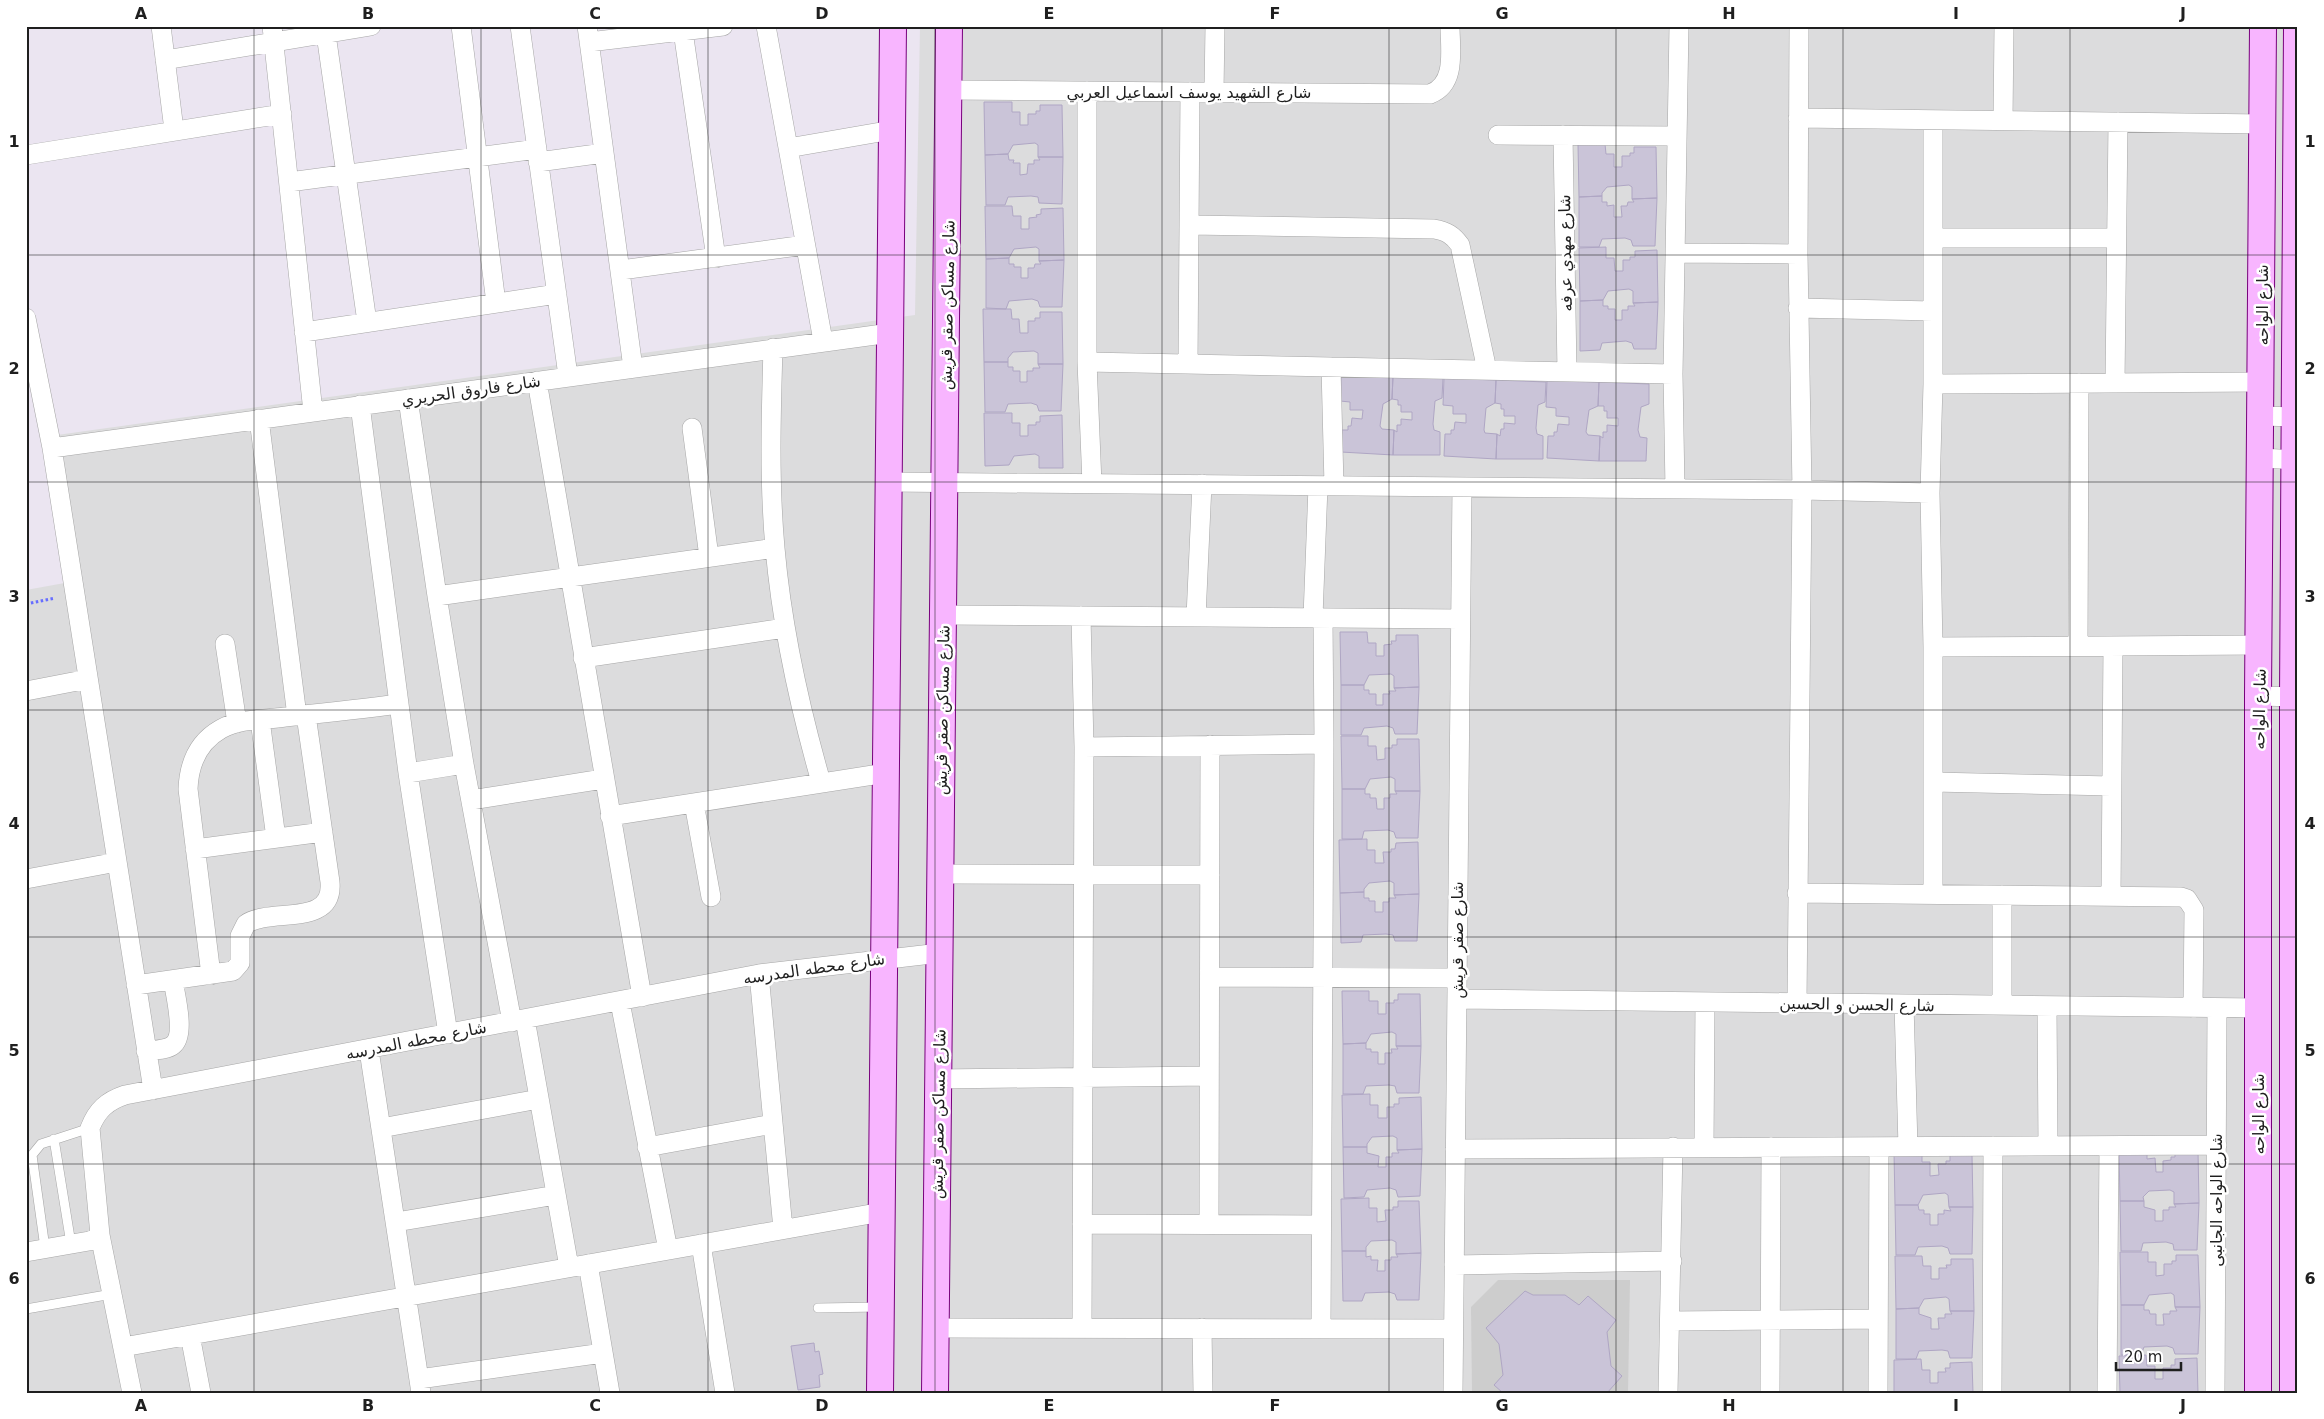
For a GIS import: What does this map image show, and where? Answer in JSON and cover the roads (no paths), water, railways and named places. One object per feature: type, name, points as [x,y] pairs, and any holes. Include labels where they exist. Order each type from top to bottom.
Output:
[{"type":"street","points":[[161,26],[174,130]]},
{"type":"street","points":[[165,60],[273,34],[326,34],[371,26]]},
{"type":"street","points":[[461,26],[496,303]]},
{"type":"street","points":[[520,26],[568,376]]},
{"type":"street","points":[[633,368],[588,34],[683,31],[723,26]]},
{"type":"street","points":[[766,26],[823,341]]},
{"type":"street","points":[[880,1393],[893,26]]},
{"type":"street","name":"شارع مساكن صقر قريش","points":[[935,1393],[949,26]]},
{"type":"street","points":[[1214,92],[1215,26]]},
{"type":"street","name":"شارع الشهيد يوسف اسماعيل العربي","points":[[949,90],[1430,94],[1442,87],[1449,76],[1450,26]]},
{"type":"street","points":[[1675,489],[1673,374],[1679,26]]},
{"type":"street","points":[[1797,1003],[1802,490],[1798,308],[1799,26]]},
{"type":"street","points":[[2003,121],[2004,26]]},
{"type":"street","name":"شارع الواحه","points":[[2258,1393],[2258,696],[2262,382],[2263,26]]},
{"type":"street","name":"شارع الواحه","points":[[2293,1393],[2297,26]]},
{"type":"street","points":[[683,31],[716,258]]},
{"type":"street","points":[[273,34],[313,412]]},
{"type":"street","points":[[326,34],[367,322]]},
{"type":"street","points":[[1087,91],[1087,362],[1092,484]]},
{"type":"street","points":[[1188,364],[1190,92]]},
{"type":"street","points":[[26,155],[282,114]]},
{"type":"street","points":[[1798,118],[2263,124]]},
{"type":"street","points":[[1933,120],[1933,384],[1930,494],[1933,647],[1933,894]]},
{"type":"street","points":[[2115,383],[2118,122]]},
{"type":"street","points":[[788,148],[892,130]]},
{"type":"street","points":[[1498,135],[1676,136]]},
{"type":"street","name":"شارع مهدي عرفه","points":[[1563,135],[1567,371]]},
{"type":"street","points":[[289,182],[477,157],[604,153]]},
{"type":"street","points":[[1189,225],[1434,229],[1444,231],[1454,236],[1460,245],[1487,370]]},
{"type":"street","points":[[1934,238],[2116,238]]},
{"type":"street","points":[[620,270],[805,245]]},
{"type":"street","points":[[1675,253],[1798,254]]},
{"type":"street","points":[[304,332],[557,294]]},
{"type":"street","points":[[1798,308],[1933,311]]},
{"type":"street","points":[[26,318],[52,448],[153,1090]]},
{"type":"street","name":"شارع فاروق الحريري","points":[[52,448],[890,332]]},
{"type":"street","points":[[773,348],[771,485],[775,548],[785,628],[801,706],[822,782]]},
{"type":"street","points":[[1087,362],[1673,374]]},
{"type":"street","points":[[1321,1328],[1324,744],[1318,618],[1331,367]]},
{"type":"street","points":[[537,381],[603,779],[642,997]]},
{"type":"street","points":[[1933,384],[2262,382]]},
{"type":"street","points":[[2078,646],[2079,383]]},
{"type":"street","points":[[408,399],[464,764],[518,1021],[539,1099],[568,1267]]},
{"type":"street","points":[[360,405],[408,772],[448,1034]]},
{"type":"street","points":[[2261,416],[2296,417]]},
{"type":"street","points":[[136,985],[233,971],[237,968],[241,957],[242,930],[251,920],[307,912],[323,906],[330,890],[323,832],[302,716],[259,419]]},
{"type":"street","points":[[692,428],[709,557]]},
{"type":"street","points":[[2261,458],[2296,460]]},
{"type":"street","points":[[889,482],[1802,490],[1930,494]]},
{"type":"street","points":[[1196,617],[1202,484]]},
{"type":"street","name":"شارع صقر قريش","points":[[1452,1393],[1462,487]]},
{"type":"street","points":[[437,596],[775,548]]},
{"type":"street","points":[[943,615],[1460,618]]},
{"type":"street","points":[[1081,616],[1084,747],[1082,1328]]},
{"type":"street","points":[[583,658],[785,628]]},
{"type":"street","points":[[225,644],[237,723]]},
{"type":"street","points":[[1933,647],[2260,645]]},
{"type":"street","points":[[2111,896],[2113,646]]},
{"type":"street","points":[[26,691],[88,679]]},
{"type":"street","points":[[2258,696],[2295,697]]},
{"type":"street","points":[[211,975],[188,789],[189,774],[193,760],[200,747],[210,736],[237,723],[399,704]]},
{"type":"street","points":[[260,720],[276,838]]},
{"type":"street","points":[[1084,747],[1324,744]]},
{"type":"street","points":[[1209,1224],[1210,745]]},
{"type":"street","points":[[408,772],[464,764]]},
{"type":"street","points":[[610,816],[886,773]]},
{"type":"street","points":[[471,800],[603,779]]},
{"type":"street","points":[[1933,782],[2111,786]]},
{"type":"street","points":[[694,803],[711,896]]},
{"type":"street","points":[[195,849],[323,832]]},
{"type":"street","points":[[26,879],[117,862]]},
{"type":"street","points":[[941,874],[1210,875]]},
{"type":"street","points":[[1797,893],[2181,897],[2192,904],[2194,910],[2193,1008]]},
{"type":"street","points":[[2002,895],[2002,1005]]},
{"type":"street","name":"شارع محطه المدرسه","points":[[90,1128],[95,1116],[103,1106],[113,1099],[153,1090],[759,974],[940,953]]},
{"type":"street","points":[[759,974],[783,1229]]},
{"type":"street","points":[[1210,978],[1456,978]]},
{"type":"street","points":[[146,1051],[169,1048],[174,1045],[180,1035],[173,980]]},
{"type":"street","name":"شارع الحسن و الحسين","points":[[1456,999],[2258,1008]]},
{"type":"street","points":[[620,1002],[646,1147],[668,1250]]},
{"type":"street","points":[[1704,1147],[1705,1002]]},
{"type":"street","points":[[1904,1004],[1908,1146]]},
{"type":"street","points":[[2047,1006],[2048,1146]]},
{"type":"street","name":"شارع الواحه الجانبى","points":[[2215,1393],[2217,1008]]},
{"type":"street","points":[[369,1050],[420,1386],[603,1353]]},
{"type":"street","points":[[938,1079],[1209,1076]]},
{"type":"street","points":[[381,1128],[539,1099]]},
{"type":"street","points":[[646,1147],[773,1124]]},
{"type":"street","points":[[90,1128],[100,1235],[132,1393]]},
{"type":"street","points":[[1455,1148],[2217,1145]]},
{"type":"street","points":[[1992,1393],[1993,1146]]},
{"type":"street","points":[[2107,1393],[2108,1146]]},
{"type":"street","points":[[1770,1393],[1771,1147]]},
{"type":"street","points":[[1878,1393],[1880,1147]]},
{"type":"street","points":[[1668,1393],[1671,1322],[1673,1148]]},
{"type":"street","points":[[396,1222],[556,1195]]},
{"type":"street","points":[[123,1346],[882,1212]]},
{"type":"street","points":[[1082,1224],[1321,1225]]},
{"type":"street","points":[[26,1252],[95,1239],[100,1235]]},
{"type":"street","points":[[701,1244],[725,1392],[721,1393]]},
{"type":"street","points":[[1454,1265],[1672,1261]]},
{"type":"street","points":[[588,1264],[610,1393]]},
{"type":"street","points":[[1671,1322],[1878,1319]]},
{"type":"street","points":[[936,1328],[1453,1329]]},
{"type":"street","points":[[1202,1328],[1203,1393]]},
{"type":"street","points":[[190,1334],[201,1393]]},
{"type":"lane","points":[[45,1248],[32,1155],[41,1144],[90,1128]]},
{"type":"lane","points":[[54,1139],[71,1244]]},
{"type":"lane","points":[[26,1309],[112,1294]]},
{"type":"lane","points":[[818,1308],[881,1307]]}]
